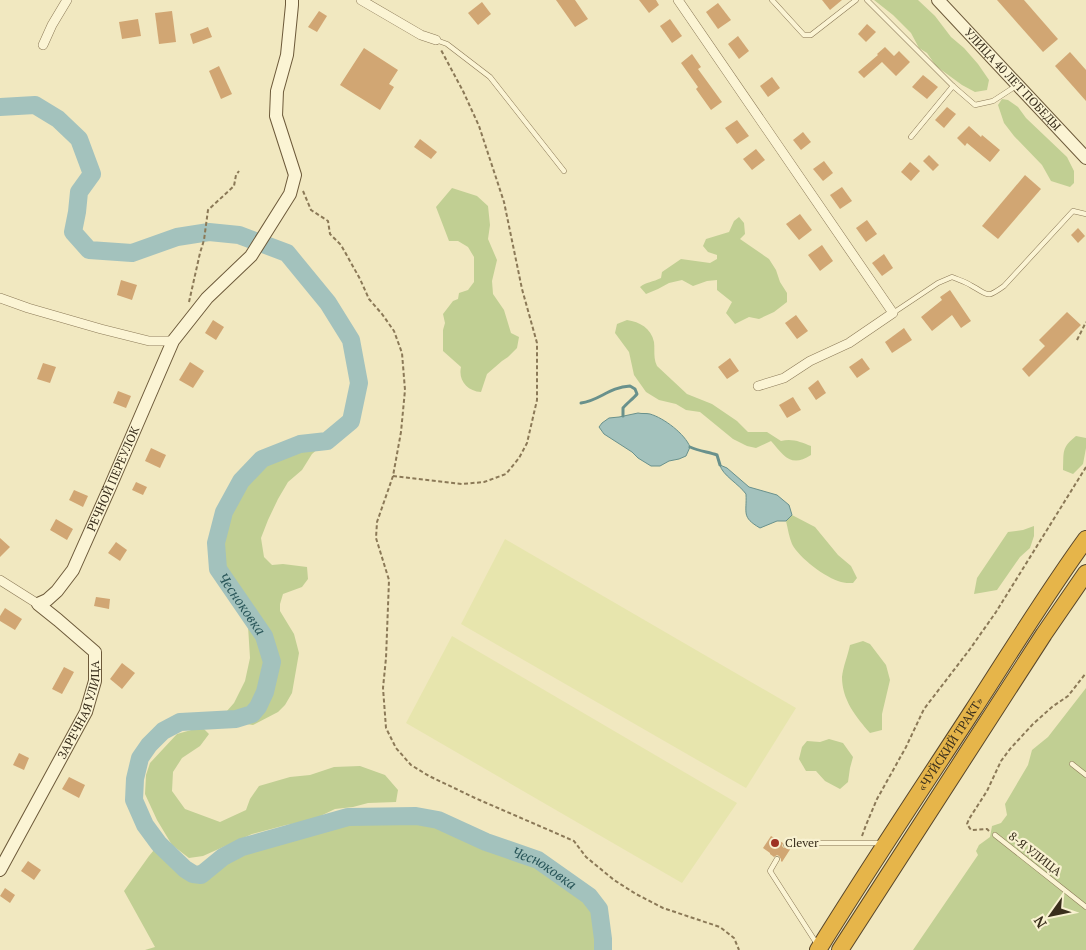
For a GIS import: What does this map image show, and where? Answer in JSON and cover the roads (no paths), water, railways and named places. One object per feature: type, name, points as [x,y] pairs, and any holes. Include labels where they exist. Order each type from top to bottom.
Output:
[{"type":"highway","name":"«ЧУЙСКИЙ ТРАКТ»","points":[[818,949],[1028,624],[1086,539]]},
{"type":"highway","name":"«ЧУЙСКИЙ ТРАКТ»","points":[[840,950],[1086,572]]},
{"type":"street","points":[[43,45],[67,0]]},
{"type":"street","name":"РЕЧНОЙ ПЕРЕУЛОК","points":[[38,604],[48,600],[73,570],[173,341],[207,298],[232,276],[250,256],[290,194],[295,175],[276,116],[277,91],[287,56],[292,0]]},
{"type":"street","points":[[361,0],[421,35],[436,40]]},
{"type":"street","points":[[678,0],[893,313],[849,344],[810,361],[784,378],[758,386]]},
{"type":"street","name":"УЛИЦА 40 ЛЕТ ПОБЕДЫ","points":[[938,0],[1086,158]]},
{"type":"street","points":[[0,298],[64,319],[149,341],[173,341]]},
{"type":"street","name":"ЗАРЕЧНАЯ УЛИЦА","points":[[0,580],[38,604],[96,652],[95,681],[86,712],[0,870]]},
{"type":"lane","points":[[772,0],[804,35],[812,35],[856,0]]},
{"type":"lane","points":[[867,0],[953,86],[975,105],[993,101],[1017,85]]},
{"type":"lane","points":[[436,40],[446,44],[490,77],[564,171]]},
{"type":"lane","points":[[911,137],[953,86]]},
{"type":"lane","points":[[893,313],[938,283],[952,277],[985,294],[993,294],[1004,286],[1073,211],[1086,214]]},
{"type":"lane","points":[[1072,764],[1086,776]]},
{"type":"lane","name":"8-Я УЛИЦА","points":[[995,835],[1086,907]]},
{"type":"lane","points":[[786,845],[788,843],[885,843]]},
{"type":"lane","points":[[777,859],[770,871],[818,949]]},
{"type":"water","points":[[638,413],[656,416],[679,432],[690,447],[686,456],[660,466],[651,466],[604,434],[599,427],[609,418]]},
{"type":"water","points":[[720,465],[727,468],[749,487],[777,495],[789,505],[792,515],[786,521],[777,521],[760,528],[754,524],[746,514],[746,494],[721,469]]},
{"type":"waterway","name":"Чесноковка","points":[[0,107],[35,105],[58,119],[79,139],[92,174],[79,192],[73,232],[89,250],[132,253],[177,237],[209,232],[239,235],[287,253],[328,303],[351,340],[359,383],[351,421],[327,441],[300,444],[262,459],[241,481],[224,512],[216,543],[218,569],[264,636],[272,662],[265,692],[258,707],[252,714],[236,719],[180,722],[163,731],[149,745],[140,758],[135,779],[134,800],[145,825],[159,844],[185,869],[193,874],[201,875],[223,857],[242,847],[348,817],[416,816],[438,820],[486,842],[538,860],[589,896],[599,909],[603,950]]},
{"type":"waterway","points":[[581,403],[593,400],[616,389],[630,386],[635,389],[637,394],[623,408],[623,416]]},
{"type":"waterway","points":[[690,447],[717,455],[720,465]]},
{"type":"place","name":"Clever","points":[[775,843]]}]
